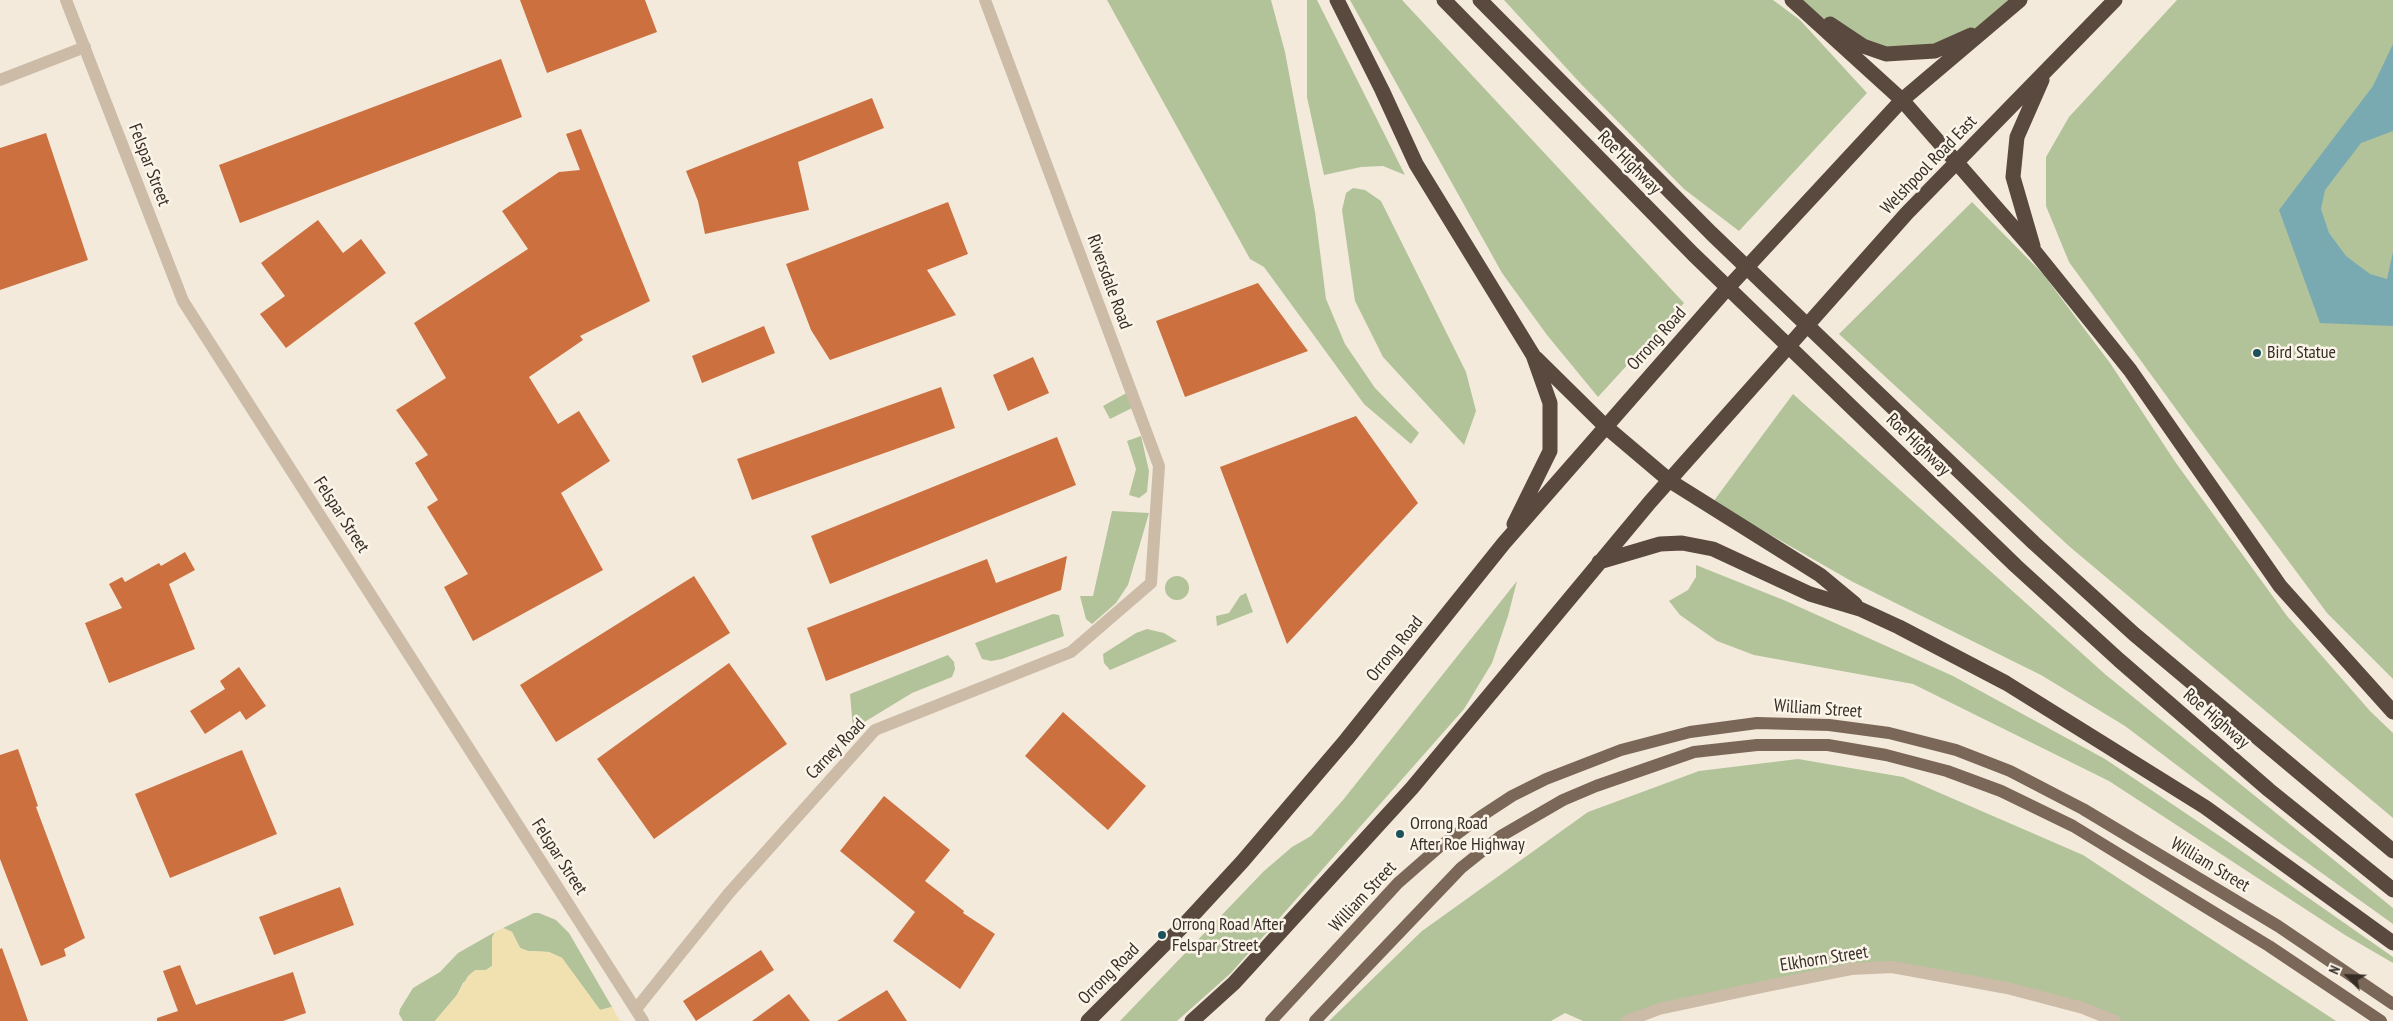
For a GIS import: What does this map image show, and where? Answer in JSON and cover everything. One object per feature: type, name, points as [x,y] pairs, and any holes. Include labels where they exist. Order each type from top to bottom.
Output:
[{"type":"highway","points":[[1337,0],[1416,164],[1533,355],[1550,403],[1550,451],[1504,544]]},
{"type":"highway","name":"Roe Highway","points":[[1444,0],[1693,254],[2016,566],[2118,660],[2269,790],[2393,890]]},
{"type":"highway","name":"Roe Highway","points":[[1480,0],[1711,233],[2034,543],[2134,634],[2393,851]]},
{"type":"highway","points":[[1792,0],[1902,100],[2035,252],[2130,370],[2280,586],[2393,712]]},
{"type":"highway","points":[[1799,0],[1863,46],[1886,54],[1935,50],[1987,28]]},
{"type":"highway","points":[[1902,100],[2020,0]]},
{"type":"highway","name":"Welshpool Road East","points":[[1670,481],[1907,213],[2115,0]]},
{"type":"highway","points":[[2035,252],[2013,177],[2017,137],[2046,69]]},
{"type":"highway","name":"Orrong Road","points":[[1088,1021],[1182,927],[1242,862],[1346,740],[1504,544],[1605,426],[1723,293],[1902,100]]},
{"type":"highway","points":[[1533,355],[1605,426],[1670,481],[1820,575],[1860,609]]},
{"type":"highway","points":[[1192,1021],[1234,983],[1412,788],[1599,562],[1670,481]]},
{"type":"highway","points":[[1599,562],[1660,544],[1682,543],[1713,549],[1810,594],[1860,609],[2006,683],[2109,746],[2205,807],[2393,943]]},
{"type":"main road","name":"William Street","points":[[1271,1021],[1398,883],[1438,848],[1512,796],[1546,779],[1621,750],[1690,732],[1757,723],[1829,725],[1889,733],[1956,750],[2010,772],[2083,809],[2278,926],[2393,1004]]},
{"type":"main road","name":"William Street","points":[[1314,1021],[1461,868],[1501,836],[1563,800],[1596,786],[1694,752],[1757,745],[1828,745],[1886,755],[1947,771],[2001,791],[2073,826],[2269,946],[2381,1021]]},
{"type":"street","name":"Felspar Street","points":[[66,0],[183,301],[642,1021]]},
{"type":"street","name":"Riversdale Road","points":[[985,0],[1159,466],[1151,583]]},
{"type":"street","points":[[0,80],[85,47]]},
{"type":"street","name":"Carney Road","points":[[636,1009],[729,893],[875,730],[1071,652],[1151,583]]},
{"type":"street","name":"Elkhorn Street","points":[[1627,1021],[1659,1008],[1851,969],[1892,967],[2007,988],[2083,1008],[2115,1021]]},
{"type":"green space","points":[[1107,0],[1271,0],[1285,52],[1315,212],[1326,299],[1345,344],[1375,388],[1419,433],[1411,444],[1364,404],[1264,267],[1250,259]]},
{"type":"green space","points":[[1307,0],[1317,0],[1405,175],[1383,166],[1361,167],[1324,175],[1307,97]]},
{"type":"green space","points":[[1350,0],[1402,0],[1684,303],[1598,397],[1547,335],[1502,273]]},
{"type":"green space","points":[[1504,0],[1773,0],[1800,20],[1867,93],[1739,231],[1684,189],[1581,84]]},
{"type":"green space","points":[[1799,0],[2012,0],[1987,28],[1907,54],[1842,32]]},
{"type":"green space","points":[[2177,0],[2393,0],[2393,679],[2327,613],[2192,431],[2069,262],[2046,206],[2046,157],[2069,117]]},
{"type":"green space","points":[[1353,188],[1365,190],[1381,201],[1466,372],[1476,411],[1464,445],[1383,357],[1355,301],[1342,210],[1346,193]]},
{"type":"green space","points":[[1972,202],[2043,274],[2110,363],[2176,463],[2287,616],[2370,711],[2393,733],[2393,818],[2070,547],[1839,334]]},
{"type":"green space","points":[[1130,391],[1138,405],[1110,419],[1103,406]]},
{"type":"green space","points":[[1793,394],[2106,675],[2393,908],[2393,924],[2277,841],[2125,726],[2041,675],[1853,582],[1713,502]]},
{"type":"green space","points":[[1141,436],[1149,471],[1147,492],[1139,498],[1129,495],[1136,469],[1127,441]]},
{"type":"green space","points":[[1112,511],[1149,513],[1128,585],[1116,603],[1092,624],[1086,619],[1080,596],[1093,596]]},
{"type":"green space","points":[[1696,565],[1786,601],[1953,676],[2105,759],[2230,843],[2393,957],[2393,963],[2345,935],[2109,781],[1913,684],[1754,655],[1717,641],[1680,615],[1669,601],[1688,590],[1696,577]]},
{"type":"green space","points":[[1177,576],[1182,577],[1188,583],[1188,593],[1182,599],[1177,600],[1172,599],[1166,593],[1165,588],[1166,583],[1172,577]]},
{"type":"green space","points":[[1517,581],[1508,616],[1492,663],[1464,709],[1231,973],[1177,1021],[1120,1021],[1264,871],[1292,847],[1311,836],[1343,800]]},
{"type":"green space","points":[[1246,593],[1253,612],[1217,626],[1216,616],[1229,613],[1240,596]]},
{"type":"green space","points":[[1053,614],[1059,615],[1064,636],[1002,659],[991,661],[982,659],[975,643]]},
{"type":"green space","points":[[1147,629],[1164,633],[1177,641],[1110,670],[1104,663],[1103,654],[1136,633]]},
{"type":"green space","points":[[948,655],[954,662],[955,669],[952,677],[912,693],[853,729],[850,694]]},
{"type":"green space","points":[[1798,759],[1903,777],[2083,855],[2336,1021],[2115,1021],[1929,973],[1851,969],[1627,1021],[1583,1021],[1565,1013],[1551,1021],[1329,1021],[1422,931],[1588,812],[1699,771]]},
{"type":"green space","points":[[534,913],[539,913],[556,920],[569,933],[612,1007],[600,1010],[562,958],[549,952],[528,951],[520,948],[512,932],[503,928]]},
{"type":"green space","points":[[495,932],[492,938],[492,966],[486,970],[479,970],[463,983],[457,995],[435,1021],[403,1021],[399,1014],[400,1009],[413,988],[440,972],[458,953]]},
{"type":"sand","points":[[503,928],[512,932],[520,948],[528,951],[549,952],[562,958],[600,1010],[612,1007],[620,1021],[435,1021],[457,995],[468,976],[475,970],[486,970],[492,966],[492,938],[495,932]]},
{"type":"water","points":[[2393,44],[2393,131],[2361,143],[2325,190],[2321,209],[2329,233],[2346,256],[2370,274],[2387,279],[2393,252],[2393,326],[2320,323],[2279,210],[2373,86]]},
{"type":"building","points":[[520,0],[645,0],[657,32],[547,73]]},
{"type":"building","points":[[501,59],[522,117],[240,223],[219,165]]},
{"type":"building","points":[[872,98],[884,128],[798,162],[809,210],[705,234],[698,201],[686,171]]},
{"type":"building","points":[[581,129],[650,301],[580,336],[583,340],[529,377],[558,424],[579,411],[610,461],[561,493],[603,570],[473,641],[444,587],[468,574],[427,507],[438,500],[415,463],[428,455],[396,410],[446,378],[414,323],[528,249],[502,211],[559,172],[580,170],[566,134]]},
{"type":"building","points":[[46,133],[88,260],[0,290],[0,148]]},
{"type":"building","points":[[948,202],[968,254],[927,270],[956,315],[830,360],[811,330],[786,264]]},
{"type":"building","points":[[318,220],[343,253],[361,239],[386,273],[286,348],[260,314],[285,296],[261,263]]},
{"type":"building","points":[[1258,283],[1308,351],[1185,397],[1156,321]]},
{"type":"building","points":[[764,326],[775,353],[702,383],[692,356]]},
{"type":"building","points":[[1033,357],[1049,393],[1008,411],[993,375]]},
{"type":"building","points":[[941,387],[955,428],[752,500],[737,459]]},
{"type":"building","points":[[1356,416],[1418,503],[1287,644],[1220,467]]},
{"type":"building","points":[[1057,437],[1076,485],[830,584],[811,536]]},
{"type":"building","points":[[185,552],[195,570],[169,584],[195,649],[109,683],[85,623],[122,608],[109,584],[122,577],[125,582],[159,563],[161,566]]},
{"type":"building","points":[[1067,556],[1061,590],[826,681],[807,628],[987,559],[996,583]]},
{"type":"building","points":[[694,576],[730,633],[556,742],[520,685]]},
{"type":"building","points":[[729,663],[787,744],[654,839],[597,759]]},
{"type":"building","points":[[239,667],[266,706],[246,720],[240,711],[205,734],[190,711],[225,689],[220,681]]},
{"type":"building","points":[[1063,712],[1146,786],[1108,830],[1025,756]]},
{"type":"building","points":[[18,749],[38,806],[36,807],[85,938],[64,949],[66,956],[41,966],[0,859],[0,755]]},
{"type":"building","points":[[242,750],[277,834],[170,878],[135,794]]},
{"type":"building","points":[[884,796],[950,850],[925,881],[964,911],[963,913],[995,934],[960,989],[893,941],[915,912],[840,851]]},
{"type":"building","points":[[340,887],[354,925],[274,955],[259,917]]},
{"type":"building","points":[[2,948],[28,1021],[0,1021],[0,949]]},
{"type":"building","points":[[761,950],[774,970],[696,1021],[683,1001]]},
{"type":"building","points":[[180,965],[196,1005],[293,972],[306,1013],[283,1021],[157,1021],[157,1018],[178,1011],[163,971]]},
{"type":"building","points":[[887,990],[907,1021],[837,1021]]},
{"type":"building","points":[[789,994],[810,1021],[752,1021]]},
{"type":"place","name":"Bird Statue","points":[[2257,353]]},
{"type":"place","name":"Orrong Road After Roe Highway","points":[[1400,834]]},
{"type":"place","name":"Orrong Road After Felspar Street","points":[[1162,935]]}]
